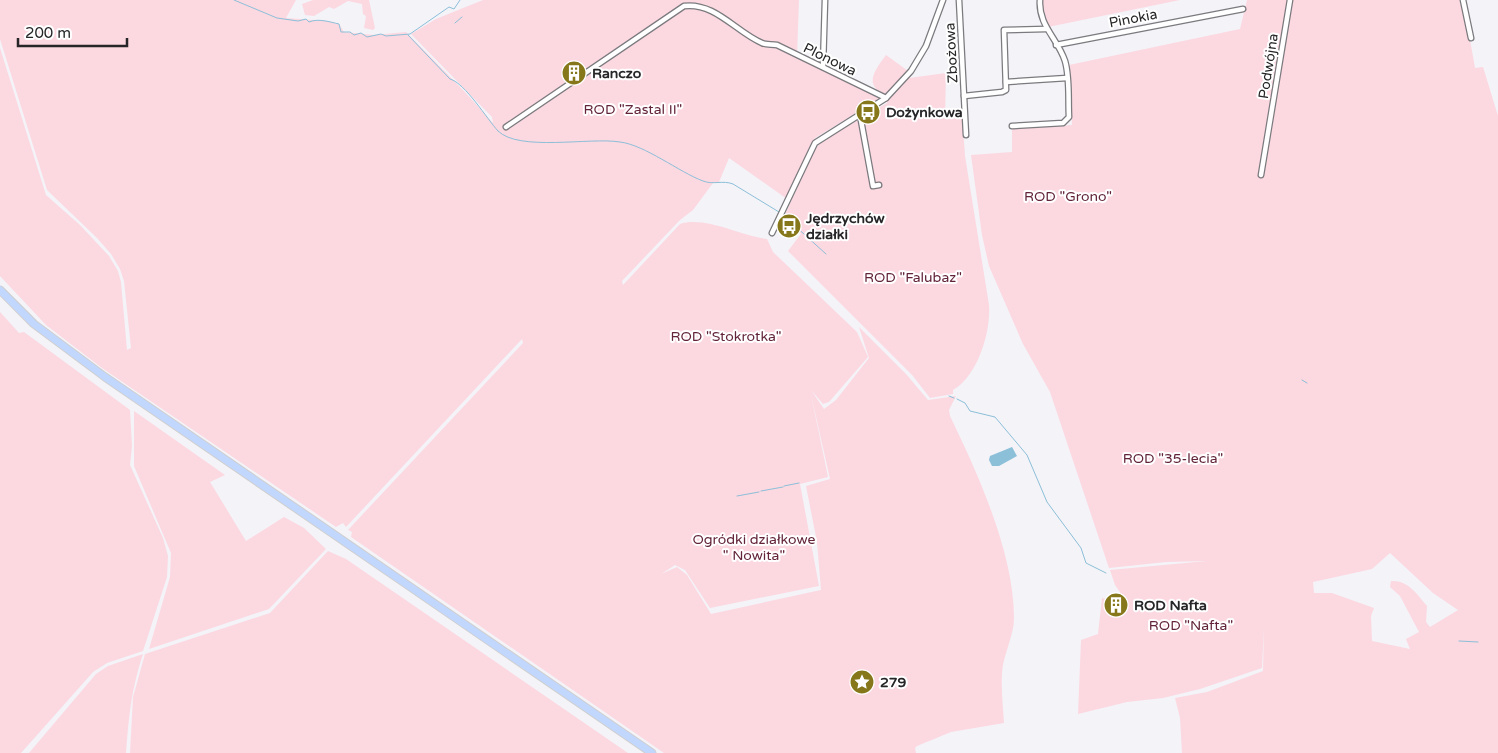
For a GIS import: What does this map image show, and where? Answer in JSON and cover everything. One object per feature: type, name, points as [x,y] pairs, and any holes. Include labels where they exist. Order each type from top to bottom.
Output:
[{"type":"main road","points":[[0,290],[34,324],[98,372],[652,753]]},
{"type":"street","points":[[823,67],[825,0]]},
{"type":"street","points":[[772,233],[815,143],[886,98],[919,61],[943,0]]},
{"type":"street","name":"Zbożowa","points":[[959,0],[966,135]]},
{"type":"street","points":[[1012,126],[1063,123],[1069,117],[1064,58],[1046,29],[1039,10],[1040,0]]},
{"type":"street","name":"Podwójna","points":[[1262,175],[1290,0]]},
{"type":"street","points":[[1463,0],[1470,38]]},
{"type":"street","name":"Plonowa","points":[[506,127],[684,6],[699,6],[708,9],[765,45],[777,45],[886,98]]},
{"type":"street","name":"Pinokia","points":[[1056,44],[1243,8]]},
{"type":"street","points":[[964,96],[1006,90],[1004,30],[1046,29]]},
{"type":"street","points":[[1006,82],[1067,78]]},
{"type":"street","points":[[860,115],[872,186],[879,184]]},
{"type":"green space","points":[[0,0],[296,0],[286,18],[328,21],[339,24],[344,32],[374,35],[406,32],[493,123],[492,117],[411,34],[436,19],[483,0],[799,0],[797,56],[881,98],[815,138],[787,199],[729,158],[719,182],[713,183],[693,210],[680,220],[622,281],[623,285],[680,224],[690,222],[712,224],[767,239],[773,252],[857,332],[868,357],[829,402],[823,404],[811,390],[824,409],[836,400],[869,358],[859,327],[906,374],[928,400],[956,396],[949,410],[950,416],[983,488],[1001,541],[1012,593],[1014,625],[1002,673],[1004,723],[951,732],[917,746],[915,748],[916,753],[664,753],[351,537],[352,532],[348,530],[523,343],[522,339],[346,527],[343,523],[336,527],[102,368],[46,325],[0,276],[0,48],[46,195],[80,225],[109,256],[118,271],[121,282],[127,350],[131,348],[124,281],[120,269],[111,254],[97,238],[47,190],[0,39]],"holes":[[[810,390],[830,479],[806,486],[817,542],[821,590],[711,614],[687,575],[677,567],[661,574],[675,565],[685,570],[710,608],[819,586],[800,484],[828,477]]]},
{"type":"green space","points":[[313,0],[369,0],[375,28],[373,30],[364,28],[366,16],[363,14],[362,4],[348,1],[334,9],[329,7],[314,16],[305,15],[302,4]]},
{"type":"green space","points":[[1043,0],[1180,0],[1048,27],[1041,5]]},
{"type":"green space","points":[[1247,0],[1463,0],[1475,68],[1483,67],[1498,116],[1498,753],[1182,753],[1180,718],[1175,698],[1207,692],[1263,671],[1264,626],[1262,668],[1200,689],[1163,698],[1127,702],[1078,714],[1081,640],[1098,634],[1102,598],[1129,605],[1115,585],[1110,570],[1207,561],[1166,562],[1109,568],[1050,392],[1023,344],[989,266],[982,235],[971,155],[1012,152],[1012,129],[1072,125],[1069,65],[1240,29]],"holes":[[[1390,553],[1433,593],[1458,610],[1430,627],[1426,622],[1427,606],[1420,597],[1407,585],[1391,581],[1390,587],[1400,596],[1419,632],[1406,639],[1410,649],[1372,641],[1371,616],[1374,608],[1332,593],[1314,593],[1313,582],[1372,569]]]},
{"type":"green space","points":[[886,55],[908,71],[886,95],[874,86],[873,76]]},
{"type":"green space","name":"ROD \"Falubaz\"","points":[[946,73],[945,117],[962,115],[965,156],[989,305],[989,316],[981,352],[969,374],[953,390],[953,394],[930,398],[913,376],[788,251],[801,234],[784,217],[813,152],[820,142],[887,103],[887,99],[909,78]]},
{"type":"green space","points":[[0,312],[19,333],[24,332],[130,410],[132,446],[130,465],[163,538],[168,556],[167,577],[143,651],[107,663],[93,672],[21,753],[0,753]]},
{"type":"green space","points":[[134,411],[225,475],[210,482],[246,541],[284,517],[304,528],[326,549],[269,609],[149,649],[170,577],[171,553],[134,466]]},
{"type":"green space","points":[[328,551],[346,559],[628,753],[130,753],[133,697],[145,654],[270,613]]},
{"type":"green space","points":[[143,654],[131,703],[126,753],[29,753],[96,674],[108,666]]},
{"type":"water","points":[[1012,447],[1017,456],[999,466],[992,466],[989,460],[990,456]]},
{"type":"waterway","points":[[234,0],[277,18],[298,21],[306,19],[309,22],[316,20],[328,21],[339,24],[341,32],[350,32],[354,35],[361,33],[367,37],[381,34],[386,36],[410,34],[449,7],[454,9],[460,0]]},
{"type":"waterway","points":[[455,23],[462,17]]},
{"type":"waterway","points":[[408,35],[450,79],[469,94],[498,131]]},
{"type":"waterway","points":[[498,131],[508,137],[522,141],[607,141],[630,144],[703,181],[733,184],[779,212]]},
{"type":"waterway","points":[[783,215],[826,254]]},
{"type":"waterway","points":[[1302,380],[1307,383]]},
{"type":"waterway","points":[[949,396],[954,398]]},
{"type":"waterway","points":[[957,399],[965,403],[970,411],[995,417],[1027,455],[1047,502],[1081,548],[1086,563],[1106,573]]},
{"type":"waterway","points":[[784,486],[799,483]]},
{"type":"waterway","points":[[761,491],[783,487]]},
{"type":"waterway","points":[[737,496],[759,492]]},
{"type":"waterway","points":[[1459,641],[1478,642]]},
{"type":"place","name":"Ranczo","points":[[574,73]]},
{"type":"place","name":"Dożynkowa","points":[[868,112]]},
{"type":"place","name":"Jędrzychów działki","points":[[789,226]]},
{"type":"place","name":"ROD Nafta","points":[[1116,605]]},
{"type":"place","name":"279","points":[[862,682]]},
{"type":"park label","name":"ROD \"Zastal II\"","points":[[633,109]]},
{"type":"park label","name":"ROD \"Grono\"","points":[[1068,196]]},
{"type":"park label","name":"ROD \"Stokrotka\"","points":[[726,336]]},
{"type":"park label","name":"ROD \"35-lecia\"","points":[[1173,458]]},
{"type":"park label","name":"Ogródki działkowe \" Nowita\"","points":[[754,548]]},
{"type":"park label","name":"ROD \"Nafta\"","points":[[1191,625]]}]
